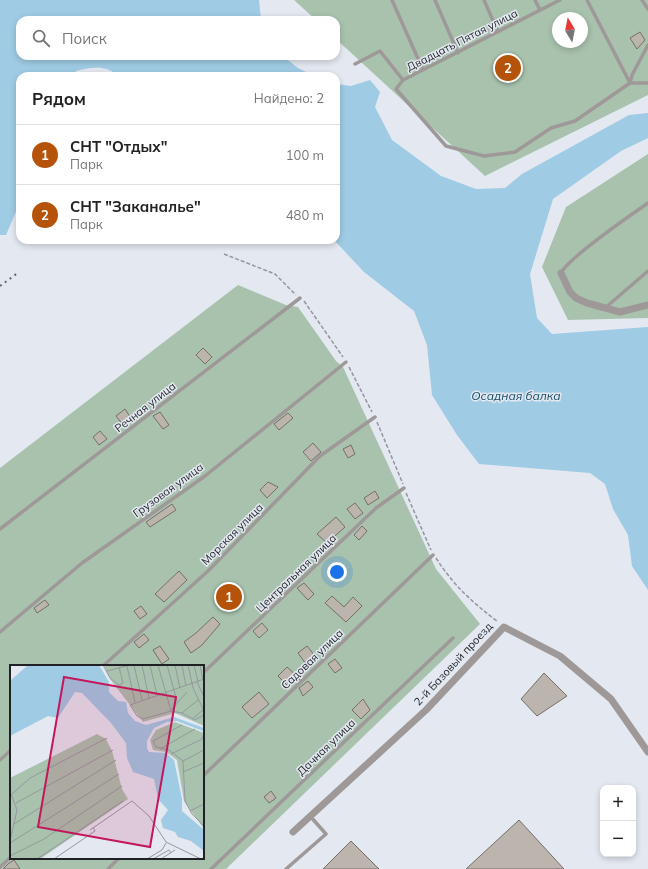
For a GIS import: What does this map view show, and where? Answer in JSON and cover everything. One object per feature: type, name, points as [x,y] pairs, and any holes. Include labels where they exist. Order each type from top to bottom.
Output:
[{"type":"street","points":[[561,273],[570,292],[576,298],[604,309],[620,312],[648,305]]},
{"type":"street","name":"2-й Базовый проезд","points":[[293,832],[426,710],[504,627],[560,656],[612,699],[648,752]]},
{"type":"lane","points":[[392,0],[423,70]]},
{"type":"lane","points":[[435,0],[458,53]]},
{"type":"lane","points":[[484,0],[498,32]]},
{"type":"lane","points":[[536,0],[540,10]]},
{"type":"lane","name":"Двадцать Пятая улица","points":[[560,0],[403,80],[396,89],[446,146],[484,156],[515,152],[551,128],[575,121],[630,83]]},
{"type":"lane","points":[[587,0],[604,36],[630,83]]},
{"type":"lane","points":[[642,0],[648,9]]},
{"type":"lane","points":[[630,83],[648,44]]},
{"type":"lane","points":[[355,64],[380,51],[403,80]]},
{"type":"lane","points":[[630,83],[648,83]]},
{"type":"lane","points":[[561,273],[563,268],[648,203]]},
{"type":"lane","points":[[604,309],[648,271]]},
{"type":"lane","name":"Речная улица","points":[[0,529],[300,298]]},
{"type":"lane","name":"Грузовая улица","points":[[0,632],[82,563],[205,476],[346,362]]},
{"type":"lane","name":"Морская улица","points":[[104,665],[208,570],[320,456],[374,417]]},
{"type":"lane","name":"Центральная улица","points":[[204,672],[376,508],[404,488]]},
{"type":"lane","name":"Садовая улица","points":[[204,775],[433,555]]},
{"type":"lane","name":"Дачная улица","points":[[211,869],[453,638]]},
{"type":"lane","points":[[0,760],[10,751]]},
{"type":"lane","points":[[286,869],[326,834],[310,816]]},
{"type":"lane","points":[[0,867],[10,858]]},
{"type":"lane","points":[[108,869],[119,859]]},
{"type":"path","points":[[224,254],[275,274],[307,304],[346,362],[374,417],[433,555],[446,574],[471,602],[504,627]]},
{"type":"green space","points":[[294,0],[648,0],[648,95],[485,176],[340,43],[340,16],[312,16]]},
{"type":"green space","points":[[648,154],[648,318],[568,320],[542,267],[566,207]]},
{"type":"green space","points":[[238,285],[286,305],[298,307],[336,361],[343,367],[436,569],[480,624],[226,869],[0,869],[0,468]]},
{"type":"water","points":[[0,0],[259,0],[261,16],[16,16],[16,60],[288,60],[306,72],[113,72],[103,68],[98,68],[75,72],[16,72],[16,211],[6,235],[0,235]]},
{"type":"water","name":"Осадная балка","points":[[370,80],[380,92],[375,107],[392,140],[441,176],[476,189],[505,188],[522,174],[629,115],[648,113],[648,138],[621,151],[553,199],[530,274],[537,318],[552,334],[648,327],[648,590],[632,566],[628,535],[613,509],[605,484],[590,473],[479,464],[457,435],[432,395],[427,345],[414,311],[364,272],[338,244],[340,244],[340,85],[351,86]]},
{"type":"building","points":[[640,32],[645,40],[637,49],[630,38]]},
{"type":"building","points":[[203,348],[212,357],[205,364],[196,355]]},
{"type":"building","points":[[125,409],[132,420],[124,426],[116,416]]},
{"type":"building","points":[[160,412],[169,425],[163,429],[153,416]]},
{"type":"building","points":[[288,413],[293,418],[279,430],[274,424]]},
{"type":"building","points":[[100,431],[107,439],[99,445],[93,437]]},
{"type":"building","points":[[313,443],[321,452],[311,461],[303,452]]},
{"type":"building","points":[[351,445],[355,454],[348,458],[343,449]]},
{"type":"building","points":[[268,482],[278,487],[267,498],[260,490]]},
{"type":"building","points":[[375,491],[379,498],[368,505],[364,498]]},
{"type":"building","points":[[355,503],[363,513],[355,519],[347,509]]},
{"type":"building","points":[[172,504],[176,510],[150,527],[146,522]]},
{"type":"building","points":[[336,517],[345,527],[327,543],[317,534]]},
{"type":"building","points":[[362,526],[367,531],[359,540],[354,535]]},
{"type":"building","points":[[179,571],[187,580],[164,602],[155,594]]},
{"type":"building","points":[[304,583],[314,594],[308,600],[297,588]]},
{"type":"building","points":[[332,596],[344,607],[353,597],[362,606],[346,622],[325,603]]},
{"type":"building","points":[[45,600],[49,605],[37,613],[34,608]]},
{"type":"building","points":[[141,606],[147,614],[140,619],[134,611]]},
{"type":"building","points":[[213,617],[220,624],[202,645],[191,653],[184,642]]},
{"type":"building","points":[[262,623],[268,630],[259,638],[253,631]]},
{"type":"building","points":[[144,634],[149,640],[139,648],[134,642]]},
{"type":"building","points":[[160,646],[169,659],[162,664],[153,650]]},
{"type":"building","points":[[307,646],[315,656],[306,664],[298,653]]},
{"type":"building","points":[[335,659],[342,668],[335,673],[328,664]]},
{"type":"building","points":[[287,667],[300,679],[297,682],[295,679],[288,686],[278,676]]},
{"type":"building","points":[[544,673],[567,696],[537,716],[521,699]]},
{"type":"building","points":[[308,681],[313,687],[303,696],[299,688]]},
{"type":"building","points":[[259,692],[269,704],[252,718],[242,707]]},
{"type":"building","points":[[363,699],[370,710],[361,719],[352,710]]},
{"type":"building","points":[[271,791],[276,798],[269,803],[264,797]]},
{"type":"building","points":[[519,820],[564,869],[466,869]]},
{"type":"building","points":[[351,841],[379,869],[323,869]]},
{"type":"building","points":[[14,860],[20,869],[3,869],[8,864]]},
{"type":"railway","points":[[0,286],[19,272]]},
{"type":"place","name":"СНТ \"Заканалье\"","points":[[508,68]]},
{"type":"place","name":"СНТ \"Отдых\"","points":[[229,597]]}]
